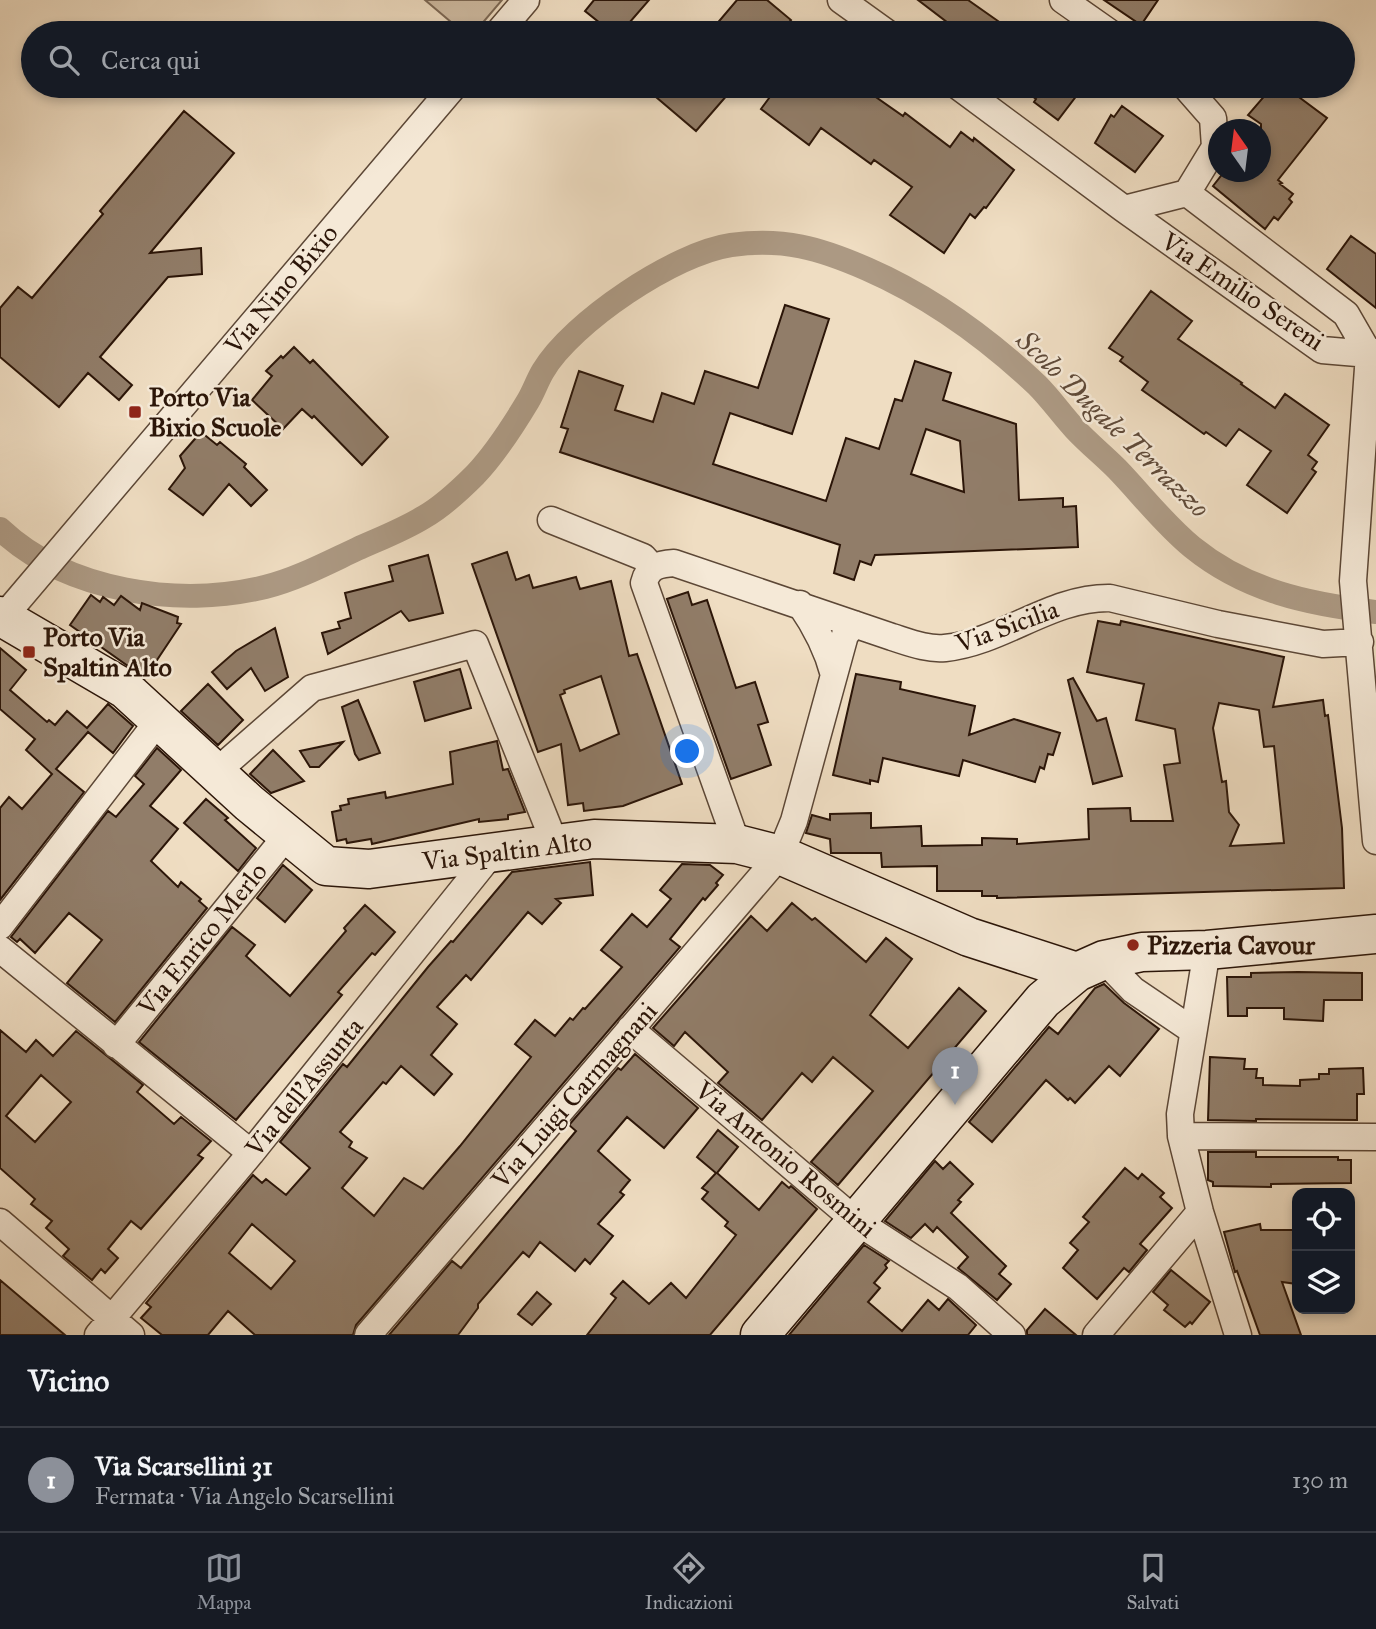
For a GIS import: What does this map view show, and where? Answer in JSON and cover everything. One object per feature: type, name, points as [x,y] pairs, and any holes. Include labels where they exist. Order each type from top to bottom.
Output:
[{"type":"street","points":[[508,21],[526,0]]},
{"type":"street","points":[[842,0],[871,21]]},
{"type":"street","points":[[1063,0],[1093,21]]},
{"type":"street","name":"Via Nino Bixio","points":[[1,618],[444,98]]},
{"type":"street","name":"Via Emilio Sereni","points":[[974,98],[1322,350],[1374,355]]},
{"type":"street","points":[[1187,193],[1215,148],[1213,118],[1196,98]]},
{"type":"street","name":"Via Emilio Sereni","points":[[1124,209],[1187,193],[1346,314],[1374,355]]},
{"type":"street","points":[[1374,355],[1353,581],[1376,841]]},
{"type":"street","points":[[551,520],[643,557],[652,567],[644,583],[737,844]]},
{"type":"street","name":"Via Sicilia","points":[[652,567],[674,563],[913,643],[943,648],[975,641],[1081,600],[1110,598],[1218,624],[1323,644],[1359,635]]},
{"type":"street","points":[[800,604],[822,640],[834,675]]},
{"type":"street","name":"Via Spaltin Alto","points":[[1,618],[125,689],[216,772],[326,866],[369,869],[594,839],[737,844],[780,855],[969,937],[1091,966]]},
{"type":"street","points":[[780,855],[794,821],[845,635],[854,624]]},
{"type":"street","points":[[216,772],[312,688],[475,644],[555,844]]},
{"type":"street","points":[[0,926],[159,720]]},
{"type":"street","name":"Via Enrico Merlo","points":[[116,1045],[288,834]]},
{"type":"street","name":"Via dell'Assunta","points":[[114,1330],[251,1153],[492,853]]},
{"type":"street","name":"Via Luigi Carmagnani","points":[[368,1335],[780,855]]},
{"type":"street","points":[[760,1335],[1043,1000],[1091,966],[1142,952],[1207,950],[1376,934]]},
{"type":"street","points":[[0,949],[251,1153]]},
{"type":"street","points":[[1207,950],[1180,1114],[1181,1136],[1200,1212],[1238,1335]]},
{"type":"street","points":[[1091,966],[1133,990],[1192,1030]]},
{"type":"street","name":"Via Antonio Rosmini","points":[[630,1029],[856,1221],[958,1287],[1012,1335]]},
{"type":"street","points":[[1181,1136],[1376,1137]]},
{"type":"street","points":[[1096,1335],[1200,1212]]},
{"type":"street","points":[[0,1222],[114,1330]]},
{"type":"shaded area","points":[[425,0],[502,0],[484,21],[450,21]]},
{"type":"building","points":[[594,0],[649,0],[631,21],[598,21],[585,11]]},
{"type":"building","points":[[737,0],[767,0],[791,20],[790,21],[719,21]]},
{"type":"building","points":[[918,0],[968,0],[998,21],[945,21]]},
{"type":"building","points":[[1104,0],[1158,0],[1144,21],[1135,21]]},
{"type":"building","points":[[657,98],[725,98],[696,131]]},
{"type":"building","points":[[769,98],[877,98],[903,116],[905,113],[950,147],[961,132],[973,141],[974,138],[1014,170],[986,208],[975,218],[970,214],[944,253],[890,215],[912,187],[874,160],[871,164],[821,128],[809,145],[761,109]]},
{"type":"building","points":[[1075,98],[1058,120],[1034,102],[1036,99]]},
{"type":"building","points":[[1263,98],[1300,98],[1327,118],[1278,180],[1293,194],[1289,199],[1292,202],[1278,220],[1274,217],[1265,229],[1213,186],[1216,182],[1271,182],[1271,119],[1254,119],[1248,115]]},
{"type":"building","points":[[1122,106],[1163,136],[1135,172],[1095,143],[1111,115],[1114,117]]},
{"type":"building","points":[[184,111],[234,153],[150,253],[201,248],[202,274],[168,277],[100,357],[132,385],[119,400],[88,373],[59,407],[0,357],[0,308],[18,287],[32,298],[103,214],[100,211]]},
{"type":"building","points":[[1351,236],[1376,254],[1376,308],[1327,269]]},
{"type":"building","points":[[1151,291],[1192,321],[1178,339],[1275,408],[1285,394],[1329,425],[1308,455],[1317,462],[1312,469],[1316,472],[1287,513],[1247,485],[1271,451],[1239,429],[1226,446],[1206,432],[1204,434],[1142,390],[1148,382],[1120,361],[1123,357],[1109,348]]},
{"type":"building","points":[[785,305],[829,319],[792,434],[730,413],[713,464],[826,501],[846,438],[879,449],[895,399],[902,401],[915,361],[951,373],[943,400],[1016,424],[1019,500],[1063,498],[1063,507],[1076,506],[1078,547],[875,555],[871,565],[860,561],[854,580],[834,573],[840,545],[560,452],[568,429],[561,427],[579,371],[623,386],[615,410],[653,422],[662,393],[694,404],[705,371],[758,388]],"holes":[[[926,429],[960,441],[964,492],[911,474]]]},
{"type":"building","points":[[294,347],[310,363],[313,360],[388,437],[362,465],[314,416],[312,418],[302,409],[283,429],[252,400],[272,376],[266,371]]},
{"type":"building","points":[[201,432],[217,445],[220,442],[246,464],[244,467],[267,490],[251,506],[229,484],[203,515],[169,489],[185,468],[180,456]]},
{"type":"building","points":[[507,552],[516,580],[529,575],[533,588],[576,577],[580,589],[611,581],[629,656],[637,654],[682,784],[623,806],[584,811],[583,803],[568,805],[561,744],[538,752],[472,564]],"holes":[[[601,676],[619,734],[580,751],[560,695],[565,693],[564,690]]]},
{"type":"building","points":[[428,555],[443,613],[409,621],[401,611],[328,654],[322,633],[340,628],[338,622],[351,618],[345,593],[393,581],[389,566]]},
{"type":"building","points":[[688,592],[692,605],[707,600],[736,688],[755,682],[768,722],[758,725],[771,765],[731,779],[667,599]]},
{"type":"building","points":[[91,595],[100,602],[103,597],[114,605],[121,596],[140,610],[142,603],[178,617],[177,623],[181,624],[145,678],[70,625]]},
{"type":"building","points":[[1098,621],[1120,625],[1121,621],[1284,657],[1273,707],[1323,700],[1325,716],[1328,715],[1342,828],[1344,888],[997,898],[982,896],[982,891],[937,891],[937,866],[882,867],[881,853],[831,853],[830,839],[806,833],[812,815],[830,820],[830,814],[871,813],[871,828],[921,826],[922,846],[982,845],[982,838],[1017,839],[1017,844],[1089,839],[1088,809],[1130,808],[1131,821],[1173,821],[1164,765],[1180,763],[1175,729],[1136,720],[1144,684],[1087,672]],"holes":[[[1219,703],[1259,710],[1264,747],[1274,746],[1284,843],[1230,846],[1239,825],[1229,812],[1226,781],[1222,782],[1213,728]]]},
{"type":"building","points":[[275,628],[288,677],[265,691],[251,668],[227,689],[212,672],[236,651]]},
{"type":"building","points":[[0,648],[26,670],[10,690],[47,722],[49,720],[55,725],[67,711],[87,728],[108,704],[133,726],[113,753],[88,732],[56,769],[84,792],[0,900],[0,808],[9,797],[22,809],[52,774],[26,750],[35,739],[0,709]]},
{"type":"building","points":[[460,669],[471,708],[425,721],[414,682]]},
{"type":"building","points":[[856,674],[901,682],[900,689],[975,706],[969,735],[1014,719],[1060,733],[1053,755],[1048,754],[1044,769],[1040,767],[1035,782],[963,760],[959,776],[883,758],[878,782],[870,780],[870,784],[833,775]]},
{"type":"building","points":[[1073,678],[1097,721],[1106,718],[1122,776],[1093,784],[1068,680]]},
{"type":"building","points":[[208,684],[243,720],[218,745],[181,711]]},
{"type":"building","points":[[358,700],[380,753],[359,760],[342,707]]},
{"type":"building","points":[[497,741],[503,770],[508,769],[525,812],[508,815],[508,819],[479,822],[479,819],[372,844],[371,839],[347,843],[346,839],[337,841],[332,812],[349,804],[348,799],[385,792],[386,798],[453,784],[450,752]]},
{"type":"building","points":[[343,742],[319,767],[310,767],[300,751]]},
{"type":"building","points":[[157,748],[181,770],[150,806],[178,829],[151,861],[178,887],[181,882],[201,899],[199,901],[207,908],[115,1022],[67,983],[102,940],[69,913],[35,953],[20,939],[17,942],[11,937],[108,811],[116,817],[144,784],[135,776]]},
{"type":"building","points":[[273,750],[304,781],[271,793],[250,774]]},
{"type":"building","points":[[206,799],[256,848],[238,871],[184,823]]},
{"type":"building","points":[[590,862],[593,895],[556,899],[561,903],[542,924],[528,912],[471,980],[466,975],[437,1007],[457,1024],[431,1055],[452,1074],[434,1095],[401,1066],[386,1084],[383,1082],[340,1132],[352,1142],[349,1147],[367,1158],[342,1188],[374,1216],[404,1178],[423,1189],[460,1146],[531,1057],[515,1044],[535,1020],[555,1036],[570,1018],[573,1020],[585,1009],[622,967],[601,950],[632,914],[647,927],[671,899],[660,890],[682,864],[710,865],[723,875],[716,883],[718,885],[705,900],[703,898],[670,939],[680,947],[356,1325],[353,1335],[255,1335],[228,1311],[208,1335],[162,1335],[141,1318],[151,1307],[146,1303],[253,1175],[262,1183],[266,1179],[286,1195],[310,1168],[280,1142],[343,1064],[347,1067],[428,967],[451,941],[453,942],[512,872]],"holes":[[[252,1224],[295,1261],[271,1289],[229,1253]]]},
{"type":"building","points":[[283,865],[312,890],[285,922],[257,898]]},
{"type":"building","points":[[792,903],[812,920],[815,918],[866,962],[886,938],[912,959],[870,1015],[908,1048],[959,988],[986,1011],[838,1185],[811,1162],[873,1091],[833,1057],[812,1082],[802,1073],[762,1120],[718,1083],[728,1072],[685,1032],[674,1046],[653,1028],[751,916],[767,931]]},
{"type":"building","points":[[365,905],[395,932],[375,955],[372,953],[338,992],[342,995],[236,1120],[139,1042],[232,927],[255,945],[246,956],[290,996]]},
{"type":"building","points":[[1251,973],[1362,973],[1362,1000],[1324,1000],[1323,1021],[1284,1019],[1284,1008],[1247,1008],[1247,1016],[1228,1016],[1227,977],[1251,977]]},
{"type":"building","points":[[1104,984],[1159,1029],[1120,1076],[1109,1066],[1075,1103],[1046,1080],[992,1142],[969,1122],[1049,1027],[1058,1034],[1095,988]]},
{"type":"building","points":[[0,1030],[26,1052],[36,1040],[53,1056],[76,1031],[143,1085],[137,1092],[174,1124],[181,1117],[211,1141],[198,1155],[203,1158],[141,1229],[131,1221],[108,1249],[118,1258],[105,1273],[101,1269],[92,1280],[63,1256],[69,1249],[46,1228],[52,1221],[31,1204],[35,1199],[0,1168]],"holes":[[[41,1075],[71,1102],[35,1142],[6,1116]]]},
{"type":"building","points":[[635,1054],[698,1108],[664,1148],[627,1117],[598,1151],[630,1180],[620,1192],[624,1195],[598,1224],[613,1236],[590,1264],[585,1259],[575,1271],[540,1242],[529,1257],[523,1252],[478,1304],[478,1308],[458,1335],[389,1335],[452,1261],[461,1268],[576,1131],[569,1125],[618,1068],[621,1070]]},
{"type":"building","points":[[1210,1057],[1245,1059],[1244,1069],[1257,1069],[1256,1078],[1263,1078],[1263,1085],[1300,1086],[1300,1080],[1319,1079],[1319,1074],[1329,1074],[1329,1069],[1363,1068],[1364,1094],[1357,1094],[1357,1120],[1208,1120]]},
{"type":"building","points":[[718,1130],[738,1147],[717,1173],[759,1210],[782,1182],[789,1188],[791,1186],[817,1209],[710,1335],[587,1335],[616,1298],[611,1294],[623,1281],[649,1304],[671,1283],[686,1298],[736,1235],[725,1226],[728,1222],[702,1199],[708,1192],[702,1188],[716,1173],[697,1157]]},
{"type":"building","points":[[1208,1152],[1256,1152],[1256,1157],[1338,1157],[1338,1160],[1351,1160],[1351,1183],[1271,1184],[1271,1187],[1213,1186],[1213,1182],[1208,1180]]},
{"type":"building","points":[[935,1161],[943,1169],[950,1162],[973,1184],[958,1200],[961,1202],[951,1213],[1006,1266],[999,1274],[1011,1284],[997,1300],[958,1268],[968,1257],[937,1227],[933,1232],[925,1224],[911,1238],[885,1221]]},
{"type":"building","points":[[1125,1168],[1138,1179],[1142,1174],[1164,1193],[1160,1197],[1172,1208],[1140,1244],[1147,1250],[1129,1272],[1124,1268],[1097,1299],[1063,1268],[1078,1250],[1070,1243],[1089,1222],[1083,1217]]},
{"type":"building","points":[[1260,1224],[1261,1230],[1292,1230],[1292,1283],[1282,1282],[1301,1335],[1260,1335],[1237,1271],[1235,1272],[1224,1232]]},
{"type":"building","points":[[864,1245],[889,1261],[885,1265],[887,1268],[874,1283],[880,1288],[868,1302],[902,1331],[928,1300],[939,1310],[948,1299],[976,1325],[968,1335],[789,1335]]},
{"type":"building","points":[[1171,1270],[1210,1302],[1192,1324],[1190,1322],[1185,1327],[1164,1310],[1168,1305],[1153,1292]]},
{"type":"building","points":[[0,1280],[65,1335],[0,1335]]},
{"type":"building","points":[[537,1292],[551,1304],[532,1325],[518,1314]]},
{"type":"building","points":[[1045,1309],[1076,1335],[1027,1335],[1027,1330]]},
{"type":"waterway","name":"Scolo Dugale Terrazzo","points":[[0,529],[27,550],[58,568],[125,590],[197,596],[232,593],[289,580],[408,526],[451,498],[497,449],[557,352],[600,312],[627,293],[655,275],[708,251],[750,243],[785,244],[817,250],[891,280],[957,320],[1037,385],[1075,429],[1117,469],[1172,529],[1213,562],[1234,575],[1279,593],[1326,605],[1376,612]]},
{"type":"place","name":"Porto Via Bixio Scuole","points":[[135,412]]},
{"type":"place","name":"Porto Via Spaltin Alto","points":[[29,652]]},
{"type":"place","name":"Pizzeria Cavour","points":[[1133,945]]},
{"type":"place","name":"Via Scarsellini 31","points":[[955,1105]]}]
